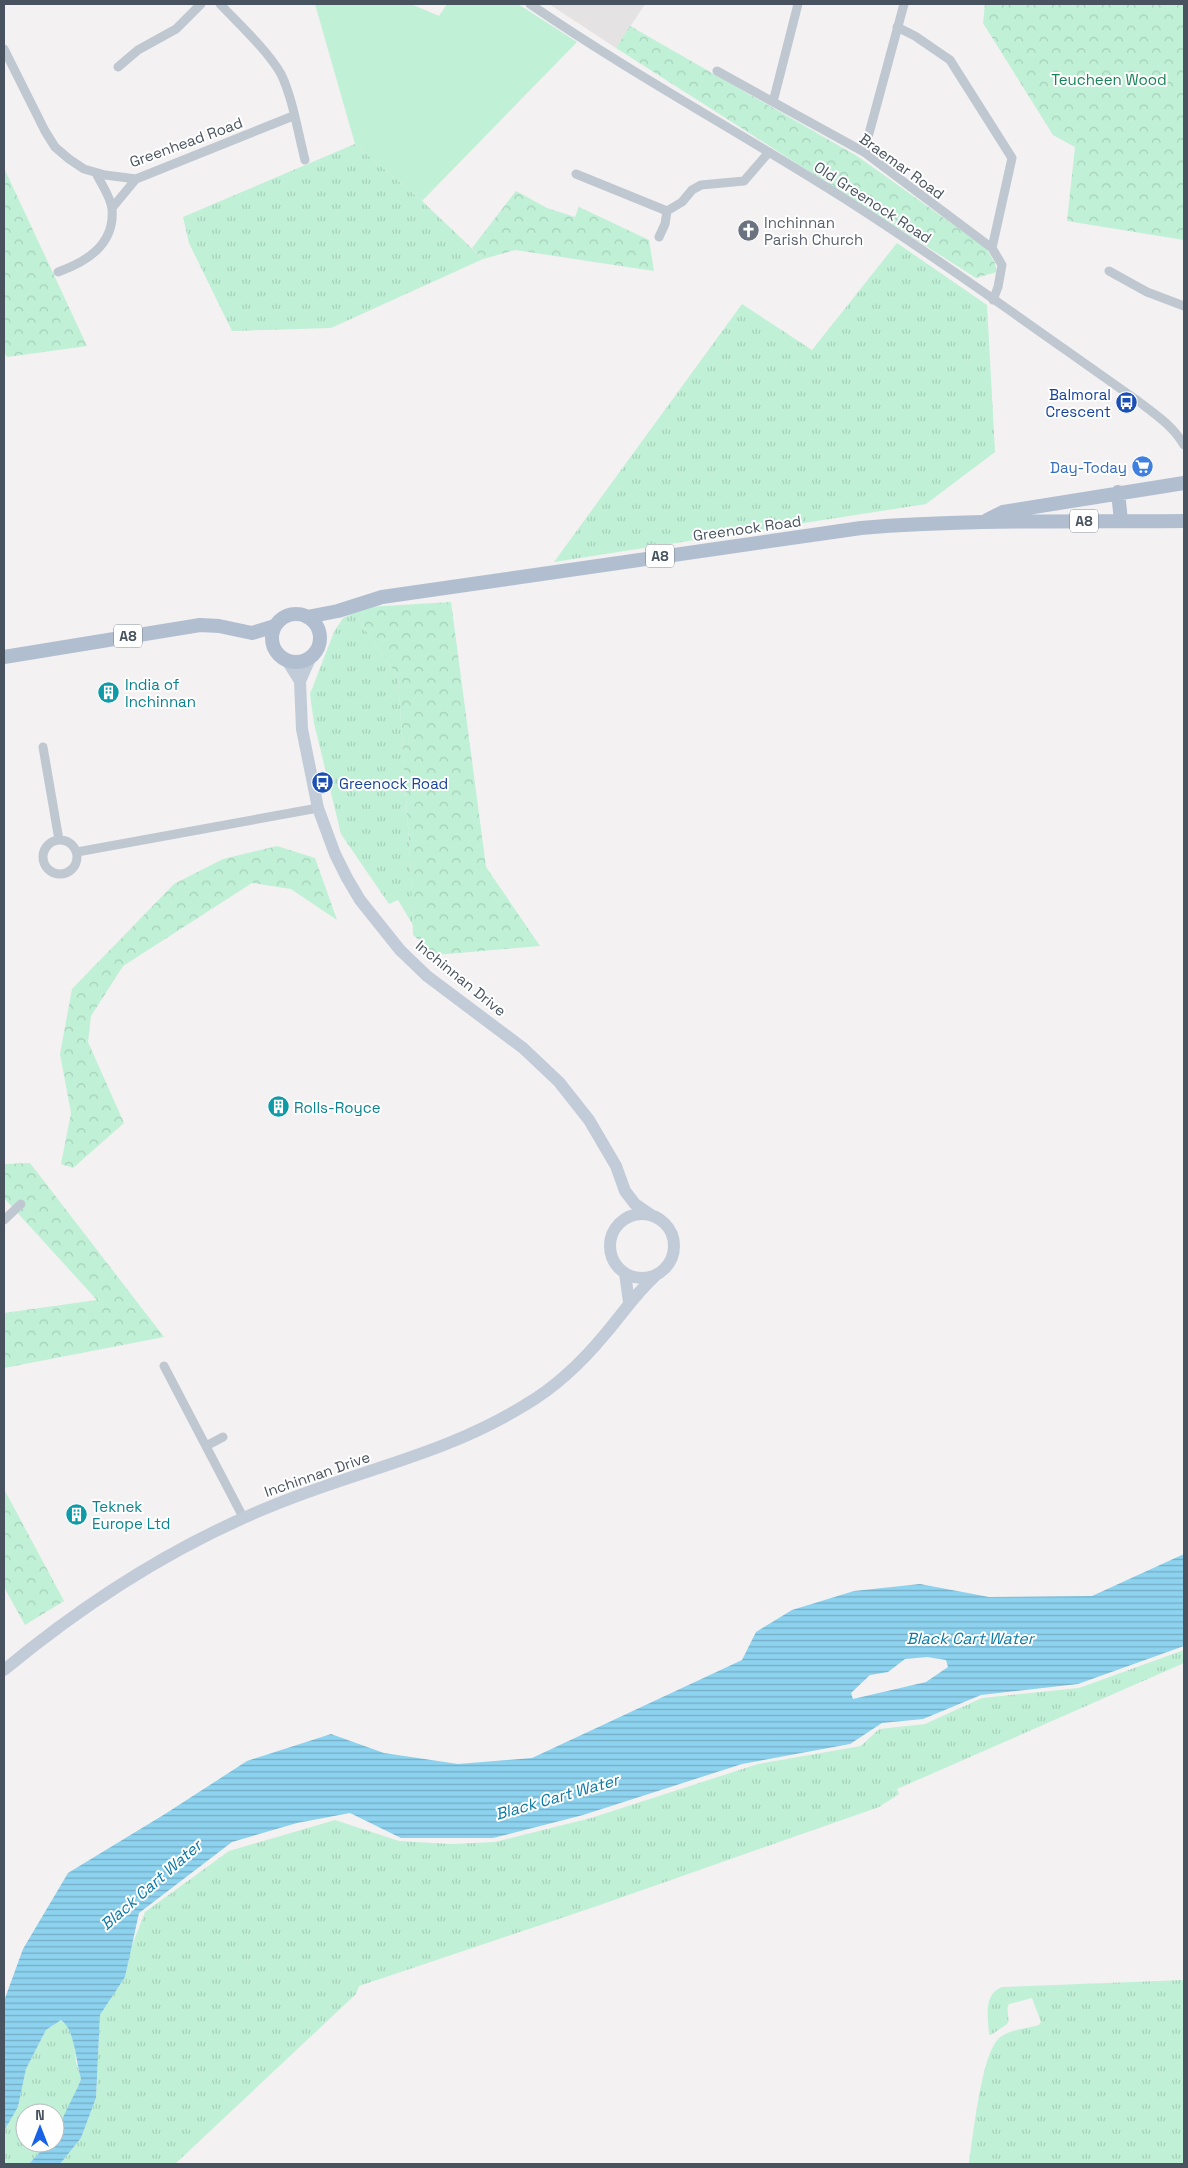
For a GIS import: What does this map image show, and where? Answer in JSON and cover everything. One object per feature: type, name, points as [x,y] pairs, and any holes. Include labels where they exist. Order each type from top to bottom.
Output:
[{"type":"main road","name":"Greenock Road","points":[[984,521],[1003,512],[1184,483]]},
{"type":"main road","points":[[1115,493],[1120,521]]},
{"type":"main road","name":"Greenock Road","points":[[307,617],[338,611],[382,596],[852,529],[921,523],[984,521],[1184,521]]},
{"type":"main road","points":[[320,634],[338,611]]},
{"type":"main road","name":"A8","points":[[4,657],[200,625],[219,626],[252,633],[275,626],[284,617],[289,615],[302,614],[307,617]]},
{"type":"main road","points":[[287,660],[300,661],[311,656],[319,644],[320,634],[314,622],[307,617]]},
{"type":"main road","points":[[275,626],[272,640],[275,649]]},
{"type":"main road","name":"A8","points":[[252,633],[261,642],[275,649],[287,660]]},
{"type":"street","points":[[118,67],[138,50],[176,28],[201,4]]},
{"type":"street","points":[[220,4],[256,43],[279,72],[285,84],[305,160]]},
{"type":"street","name":"Old Greenock Road","points":[[530,4],[650,82],[769,152],[928,254],[1138,401],[1182,435],[1184,445]]},
{"type":"street","points":[[773,102],[798,4]]},
{"type":"street","points":[[864,152],[904,4]]},
{"type":"street","points":[[897,27],[915,36],[950,60],[1012,158],[992,248],[1002,265],[998,287],[992,300]]},
{"type":"street","name":"Greenhead Road","points":[[4,49],[55,147],[68,159],[96,173],[136,179],[293,116]]},
{"type":"street","name":"Braemar Road","points":[[716,71],[864,152],[992,248]]},
{"type":"street","points":[[667,211],[682,202],[692,190],[701,185],[744,181],[769,152]]},
{"type":"street","points":[[96,173],[112,208]]},
{"type":"street","points":[[576,174],[667,211]]},
{"type":"street","points":[[58,272],[79,264],[92,256],[102,246],[108,233],[112,208],[136,179]]},
{"type":"street","points":[[660,237],[667,211]]},
{"type":"street","points":[[1109,271],[1147,292],[1184,306]]},
{"type":"street","name":"Inchinnan Drive","points":[[311,656],[300,681],[302,730],[318,808],[335,854],[360,900],[400,950],[427,976],[523,1048],[559,1082],[589,1120],[616,1166],[625,1191],[635,1204],[651,1215]]},
{"type":"street","name":"Inchinnan Drive","points":[[287,660],[300,681]]},
{"type":"street","points":[[43,747],[59,840]]},
{"type":"street","points":[[77,852],[318,808]]},
{"type":"street","points":[[59,840],[70,842],[77,852],[77,863],[74,868],[64,874],[53,873],[45,865],[43,854],[49,844],[59,840]]},
{"type":"street","name":"Inchinnan Drive","points":[[621,1221],[625,1191]]},
{"type":"street","points":[[4,1220],[21,1204]]},
{"type":"street","points":[[640,1214],[651,1215],[661,1219],[668,1227],[674,1242],[672,1259],[665,1268],[657,1274],[646,1277],[635,1277],[625,1273],[614,1261],[610,1251],[614,1230],[621,1221],[630,1216],[640,1214]]},
{"type":"street","points":[[625,1273],[629,1302]]},
{"type":"street","name":"Inchinnan Drive","points":[[4,1670],[31,1647],[122,1584],[243,1517],[281,1502],[432,1451],[497,1422],[545,1392],[584,1359],[616,1321],[629,1302],[657,1274]]},
{"type":"street","points":[[164,1366],[243,1517]]},
{"type":"street","points":[[206,1446],[223,1437]]},
{"type":"shaded area","points":[[549,4],[645,4],[616,48]]},
{"type":"green space","points":[[315,4],[411,4],[439,16],[447,4],[518,4],[577,42],[422,201],[355,144]]},
{"type":"green space","name":"Teucheen Wood","points":[[985,4],[1184,4],[1184,240],[1067,221],[1075,147],[1053,135],[983,23]]},
{"type":"green space","points":[[630,26],[857,156],[986,248],[995,263],[997,272],[976,278],[616,48]]},
{"type":"green space","points":[[355,144],[422,201],[483,259],[331,328],[232,331],[189,243],[183,217]]},
{"type":"green space","points":[[4,168],[87,346],[7,357],[4,352]]},
{"type":"green space","points":[[516,191],[547,208],[575,217],[579,207],[649,240],[654,271],[515,250],[483,259],[472,248]]},
{"type":"green space","points":[[897,243],[987,305],[995,452],[926,504],[554,562],[742,304],[812,350]]},
{"type":"green space","points":[[451,602],[486,867],[540,946],[436,955],[413,935],[411,874],[398,677],[358,619],[368,607]]},
{"type":"green space","points":[[368,607],[358,619],[398,677],[413,925],[398,900],[389,904],[341,834],[314,723],[310,694],[334,632],[343,618]]},
{"type":"green space","points":[[277,846],[315,858],[337,920],[291,889],[252,883],[123,966],[91,1016],[88,1042],[124,1123],[73,1168],[61,1164],[71,1113],[60,1054],[72,989],[174,884],[223,859]]},
{"type":"green space","points":[[30,1163],[164,1337],[4,1368],[4,1313],[97,1300],[4,1198],[4,1164]]},
{"type":"green space","points":[[4,1489],[64,1601],[25,1625],[4,1587]]},
{"type":"green space","points":[[1184,1650],[1184,1663],[897,1789],[899,1794],[879,1807],[597,1906],[359,1986],[356,1994],[175,2164],[60,2164],[81,2138],[96,2098],[100,2015],[125,1977],[131,1948],[145,1912],[229,1851],[335,1820],[399,1841],[451,1844],[495,1842],[591,1818],[758,1764],[861,1746],[879,1729],[925,1724],[982,1698],[1079,1688]]},
{"type":"green space","points":[[1184,1980],[1184,2164],[969,2164],[983,2078],[993,2047],[1003,2035],[1039,2025],[1041,2022],[1032,1998],[1009,2004],[1007,2024],[991,2035],[989,2034],[989,2000],[996,1990],[1002,1987]]},
{"type":"green space","points":[[61,2020],[67,2024],[74,2043],[76,2062],[81,2079],[65,2116],[65,2103],[19,2103],[26,2069],[46,2030]]},
{"type":"green space","points":[[15,2112],[15,2153],[39,2153],[29,2164],[4,2164],[4,2131]]},
{"type":"water","name":"Black Cart Water","points":[[1184,1554],[1184,1646],[1078,1684],[981,1695],[923,1719],[882,1723],[850,1744],[742,1764],[583,1815],[493,1838],[401,1838],[350,1813],[297,1823],[232,1842],[139,1913],[125,1977],[100,2015],[96,2098],[81,2138],[60,2164],[29,2164],[39,2153],[65,2153],[65,2114],[81,2079],[72,2038],[66,2024],[61,2020],[46,2030],[26,2069],[19,2103],[15,2103],[15,2112],[4,2131],[4,2001],[23,1949],[68,1873],[247,1761],[331,1734],[384,1753],[458,1764],[532,1758],[742,1660],[756,1632],[792,1610],[854,1591],[920,1584],[989,1597],[1092,1596]],"holes":[[[927,1657],[946,1660],[948,1667],[926,1682],[853,1699],[851,1693],[870,1675],[888,1672],[905,1659]]]},
{"type":"place","name":"Inchinnan Parish Church","points":[[748,231]]},
{"type":"place","name":"Balmoral Crescent","points":[[1127,403]]},
{"type":"place","name":"Day-Today","points":[[1143,467]]},
{"type":"place","name":"India of Inchinnan","points":[[109,693]]},
{"type":"place","name":"Greenock Road","points":[[323,783]]},
{"type":"place","name":"Rolls-Royce","points":[[278,1107]]},
{"type":"place","name":"Teknek Europe Ltd","points":[[76,1515]]}]
